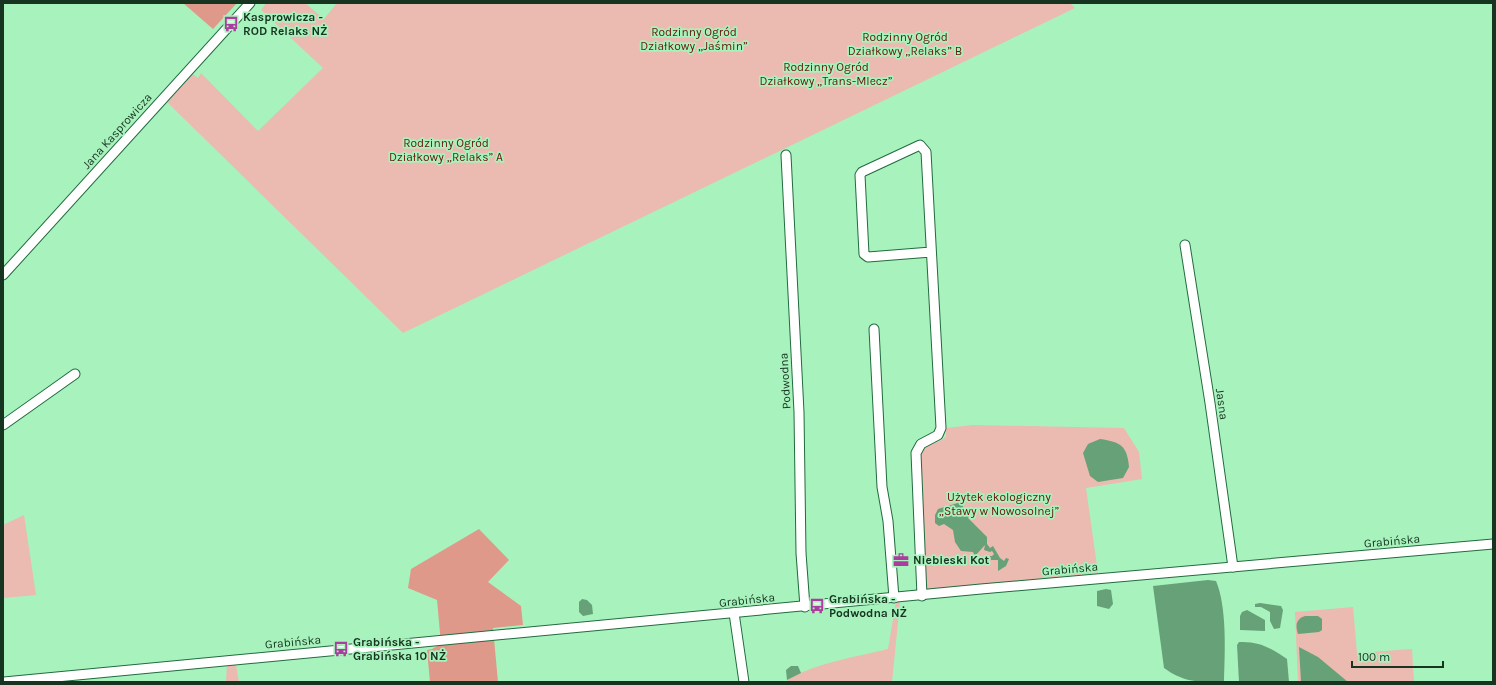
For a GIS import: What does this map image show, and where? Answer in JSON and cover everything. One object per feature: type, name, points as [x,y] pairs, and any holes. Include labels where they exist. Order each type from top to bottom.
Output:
[{"type":"street","name":"Jana Kasprowicza","points":[[3,275],[250,3]]},
{"type":"street","points":[[922,596],[916,453],[921,444],[938,435],[941,428],[926,152],[920,145],[861,173],[859,178],[864,254],[868,257],[931,252]]},
{"type":"street","name":"Podwodna","points":[[786,155],[799,412],[800,548],[805,607]]},
{"type":"street","name":"Jasna","points":[[1185,244],[1210,403],[1233,567]]},
{"type":"street","points":[[874,329],[882,487],[888,521],[894,598]]},
{"type":"street","points":[[3,425],[75,374]]},
{"type":"street","name":"Grabińska","points":[[4,682],[157,666],[1493,544]]},
{"type":"street","points":[[734,614],[744,682]]},
{"type":"green space","name":"Rodzinny Ogród Działkowy „Relaks” A","points":[[264,3],[305,3],[324,19],[337,3],[1070,3],[1075,8],[403,333],[167,102],[193,74],[198,78],[201,73],[258,131],[323,68],[261,10],[265,5]]},
{"type":"green space","name":"Użytek ekologiczny „Stawy w Nowosolnej”","points":[[973,425],[1124,428],[1139,452],[1142,479],[1086,488],[1098,573],[925,590],[919,452],[925,447],[946,437],[946,428]]},
{"type":"green space","points":[[24,515],[36,595],[3,598],[3,525]]},
{"type":"green space","points":[[896,602],[900,602],[892,682],[786,682],[794,676],[819,666],[888,649]]},
{"type":"green space","points":[[1353,607],[1357,653],[1412,649],[1414,682],[1298,682],[1295,612]]},
{"type":"green space","points":[[227,665],[236,665],[239,682],[226,682]]},
{"type":"shaded area","points":[[183,3],[237,3],[213,29]]},
{"type":"shaded area","points":[[1100,439],[1122,446],[1127,454],[1129,467],[1123,478],[1098,482],[1090,476],[1083,453],[1088,444]]},
{"type":"shaded area","points":[[961,502],[965,511],[971,513],[968,518],[987,537],[987,544],[990,548],[993,546],[1000,558],[1004,561],[1006,558],[1009,559],[1006,566],[998,571],[998,560],[991,560],[990,556],[994,554],[992,551],[990,552],[984,550],[985,545],[975,556],[973,552],[961,551],[955,542],[953,530],[944,524],[939,526],[935,523],[935,515],[938,509]]},
{"type":"shaded area","points":[[479,529],[509,560],[488,582],[521,606],[523,625],[493,628],[498,682],[430,682],[427,650],[441,644],[437,600],[408,588],[411,569]]},
{"type":"shaded area","points":[[1208,580],[1216,581],[1222,603],[1224,616],[1224,682],[1192,681],[1179,677],[1164,668],[1153,586]]},
{"type":"shaded area","points":[[1106,589],[1111,590],[1113,604],[1109,609],[1097,606],[1097,591]]},
{"type":"shaded area","points":[[582,599],[587,600],[592,605],[593,614],[583,616],[579,612],[579,602]]},
{"type":"shaded area","points":[[1260,603],[1281,606],[1283,610],[1280,628],[1274,629],[1270,621],[1270,612],[1261,607],[1255,607],[1255,604]]},
{"type":"shaded area","points":[[1247,610],[1265,620],[1265,631],[1240,630],[1240,616],[1242,612]]},
{"type":"shaded area","points":[[1305,616],[1318,616],[1322,619],[1322,630],[1319,632],[1298,634],[1297,623]]},
{"type":"shaded area","points":[[1239,642],[1259,644],[1287,659],[1289,682],[1239,682],[1237,645]]},
{"type":"shaded area","points":[[1299,647],[1318,657],[1348,682],[1301,682]]},
{"type":"shaded area","points":[[791,666],[798,666],[801,673],[787,680],[786,670]]},
{"type":"place","name":"Kasprowicza - ROD Relaks NŻ","points":[[231,24]]},
{"type":"place","name":"Niebieski Kot","points":[[901,560]]},
{"type":"place","name":"Grabińska - Podwodna NŻ","points":[[817,606]]},
{"type":"place","name":"Grabińska - Grabińska 10 NŻ","points":[[341,649]]},
{"type":"park label","name":"Rodzinny Ogród Działkowy „Jaśmin”","points":[[694,39]]},
{"type":"park label","name":"Rodzinny Ogród Działkowy „Relaks” B","points":[[905,44]]},
{"type":"park label","name":"Rodzinny Ogród Działkowy „Trans-Mlecz”","points":[[826,74]]}]
